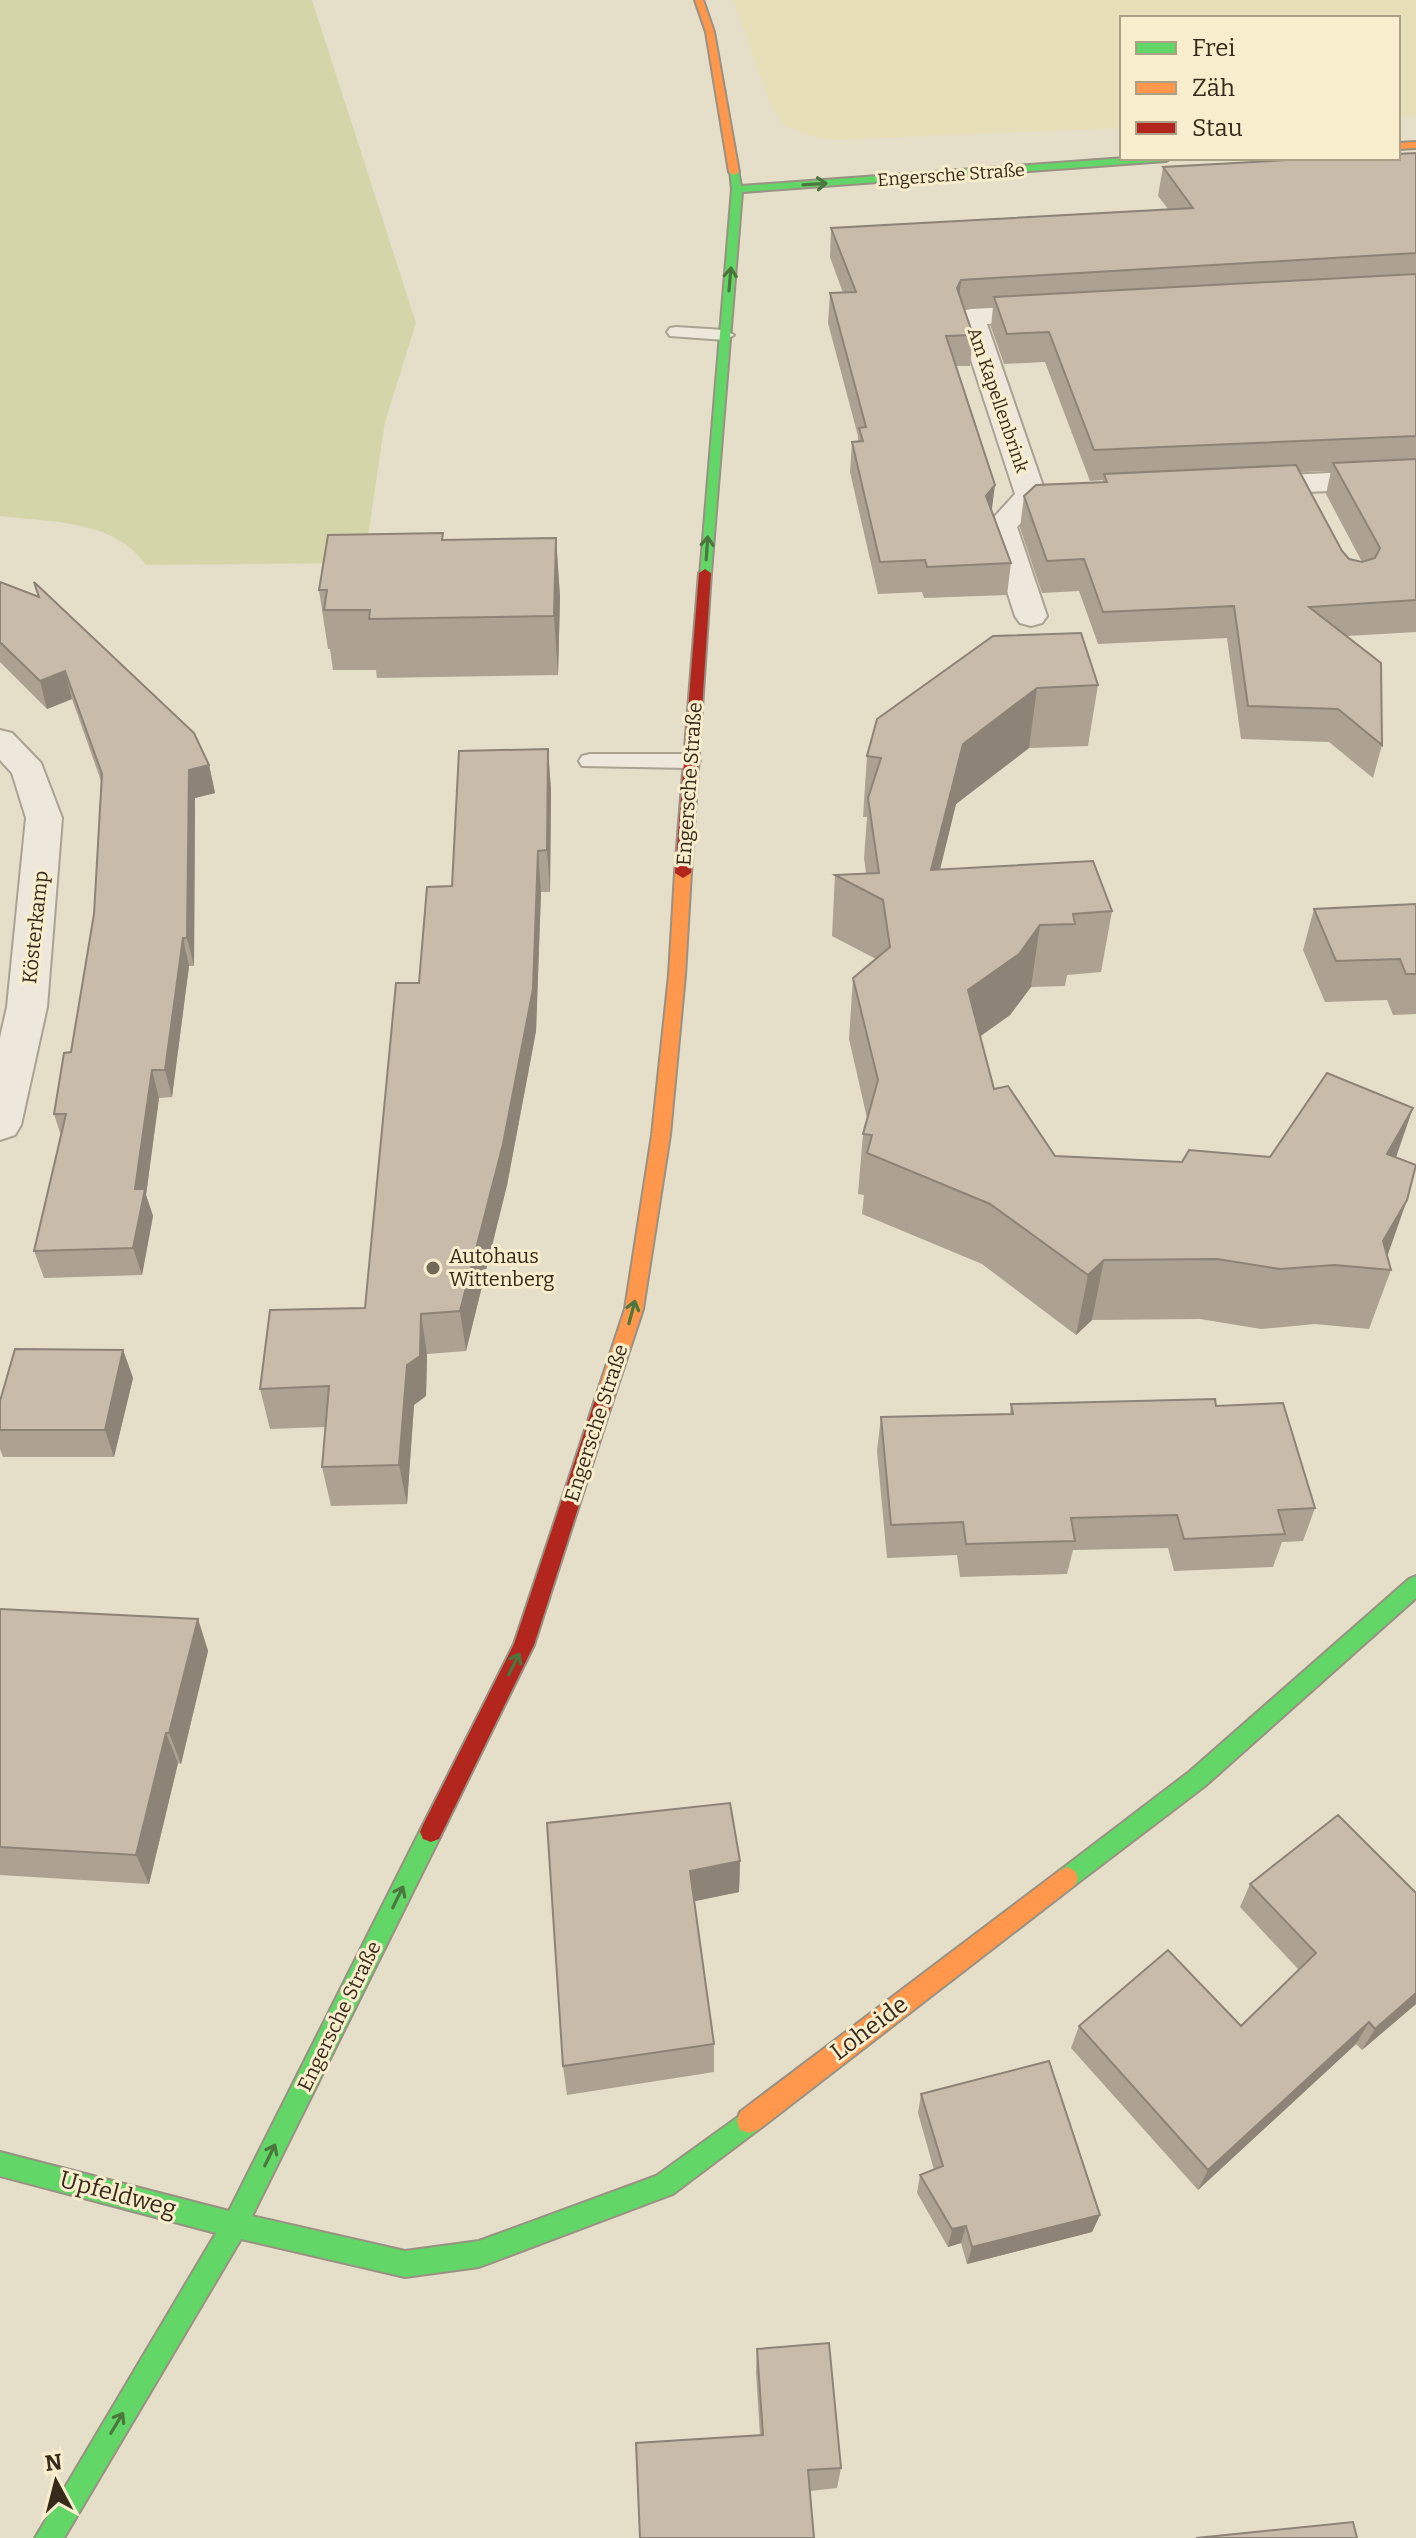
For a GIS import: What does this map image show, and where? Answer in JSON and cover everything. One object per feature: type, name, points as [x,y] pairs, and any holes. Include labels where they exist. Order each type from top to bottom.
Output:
[{"type":"main road","name":"Engersche Straße","points":[[49,2538],[235,2225],[524,1645],[634,1309],[669,1062],[682,914],[689,761],[737,189],[742,169],[710,32],[699,0]]},
{"type":"main road","name":"Engersche Straße","points":[[778,167],[1120,155]]},
{"type":"main road","name":"Engersche Straße","points":[[737,189],[1151,160]]},
{"type":"main road","name":"Loheide","points":[[235,2225],[405,2264],[479,2254],[664,2185],[1197,1779],[1416,1585]]},
{"type":"main road","name":"Upfeldweg","points":[[0,2164],[235,2225]]},
{"type":"street","name":"Am Kapellenbrink","points":[[1031,496],[971,317],[1082,311]]},
{"type":"street","points":[[1222,487],[1416,478]]},
{"type":"street","points":[[1301,483],[1316,511]]},
{"type":"street","name":"Am Kapellenbrink","points":[[1031,616],[1001,526],[1031,496],[1110,492]]},
{"type":"street","name":"Kösterkamp","points":[[0,740],[29,770],[44,818],[27,1007],[0,1125]]},
{"type":"lane","points":[[676,332],[725,335]]},
{"type":"lane","points":[[590,761],[689,761]]},
{"type":"shaded area","points":[[733,0],[1416,0],[1416,116],[1400,117],[1400,16],[1120,16],[1120,128],[830,140],[802,133],[782,123],[772,108]]},
{"type":"green space","points":[[0,0],[312,0],[416,323],[385,422],[364,563],[146,565],[133,550],[100,531],[60,522],[0,516]]},
{"type":"building","points":[[1416,153],[1416,253],[961,280],[957,288],[973,335],[946,336],[995,485],[986,496],[1011,563],[927,567],[925,560],[880,562],[852,442],[863,441],[859,428],[866,427],[830,293],[856,292],[831,228],[1193,208],[1163,167],[1289,160],[1400,160],[1400,154]]},
{"type":"building","points":[[1416,274],[1416,436],[1094,450],[1049,332],[1007,334],[994,297]]},
{"type":"building","points":[[1416,459],[1416,600],[1309,607],[1381,663],[1382,745],[1338,709],[1248,706],[1234,606],[1103,612],[1084,559],[1047,561],[1024,496],[1036,485],[1107,482],[1104,474],[1296,465],[1342,551],[1349,559],[1362,562],[1375,558],[1380,548],[1333,463]]},
{"type":"building","points":[[443,533],[442,540],[556,538],[554,616],[369,619],[370,610],[324,610],[327,590],[319,590],[328,535]]},
{"type":"building","points":[[0,582],[39,597],[34,582],[194,733],[209,765],[189,770],[187,938],[183,938],[165,1070],[152,1070],[135,1189],[145,1189],[133,1248],[34,1251],[66,1114],[54,1114],[64,1053],[71,1052],[94,914],[102,774],[65,671],[40,681],[0,642]]},
{"type":"building","points":[[1081,633],[1098,685],[1037,688],[963,744],[931,870],[1093,861],[1112,911],[1073,914],[1075,924],[1040,925],[1019,954],[968,990],[994,1089],[1008,1086],[1055,1156],[1182,1162],[1189,1150],[1270,1157],[1327,1073],[1413,1108],[1387,1154],[1416,1165],[1407,1200],[1383,1241],[1391,1270],[1335,1265],[1280,1269],[1217,1259],[1104,1260],[1088,1275],[990,1204],[867,1153],[872,1135],[863,1134],[878,1080],[853,978],[890,947],[883,900],[835,875],[879,873],[868,798],[881,758],[867,756],[877,719],[993,636]]},
{"type":"building","points":[[548,749],[547,850],[538,851],[533,989],[503,1144],[460,1311],[421,1314],[420,1356],[407,1365],[399,1465],[322,1467],[329,1386],[260,1389],[270,1310],[365,1308],[396,983],[419,983],[427,887],[452,886],[459,751]]},
{"type":"building","points":[[1416,904],[1416,974],[1406,974],[1400,959],[1336,961],[1314,909]]},
{"type":"building","points":[[15,1349],[123,1350],[105,1430],[0,1430],[0,1401]]},
{"type":"building","points":[[1215,1399],[1216,1406],[1283,1403],[1315,1508],[1278,1510],[1285,1534],[1184,1539],[1177,1515],[1071,1518],[1075,1541],[966,1544],[963,1522],[891,1525],[881,1417],[1013,1414],[1011,1404]]},
{"type":"building","points":[[0,1609],[198,1619],[136,1855],[0,1847]]},
{"type":"building","points":[[730,1803],[740,1861],[690,1871],[714,2044],[563,2066],[547,1823]]},
{"type":"building","points":[[1338,1815],[1416,1893],[1416,1993],[1375,2029],[1369,2022],[1208,2170],[1079,2026],[1168,1950],[1241,2026],[1316,1953],[1250,1884]]},
{"type":"building","points":[[1049,2061],[1100,2215],[972,2247],[966,2226],[952,2229],[920,2175],[943,2166],[921,2094]]},
{"type":"building","points":[[829,2343],[841,2468],[808,2470],[814,2538],[640,2538],[636,2443],[763,2435],[757,2349]]},
{"type":"building","points":[[1353,2522],[1357,2538],[1196,2538]]},
{"type":"traffic: fast","points":[[737,189],[1138,160]]},
{"type":"traffic: fast","points":[[705,573],[737,189],[734,172]]},
{"type":"traffic: fast","points":[[1067,1878],[1197,1779],[1416,1585]]},
{"type":"traffic: fast","points":[[49,2538],[235,2225],[431,1832]]},
{"type":"traffic: fast","points":[[0,2164],[235,2225],[405,2264],[479,2254],[664,2185],[749,2121]]},
{"type":"traffic: slow","points":[[699,0],[710,32],[734,172]]},
{"type":"traffic: slow","points":[[1400,146],[1416,145]]},
{"type":"traffic: slow","points":[[603,1403],[634,1309],[661,1135],[677,975],[683,873]]},
{"type":"traffic: slow","points":[[749,2121],[1067,1878]]},
{"type":"traffic: jam","points":[[683,873],[705,573]]},
{"type":"traffic: jam","points":[[431,1832],[524,1645],[603,1403]]},
{"type":"place","name":"Autohaus Wittenberg","points":[[433,1268]]}]
